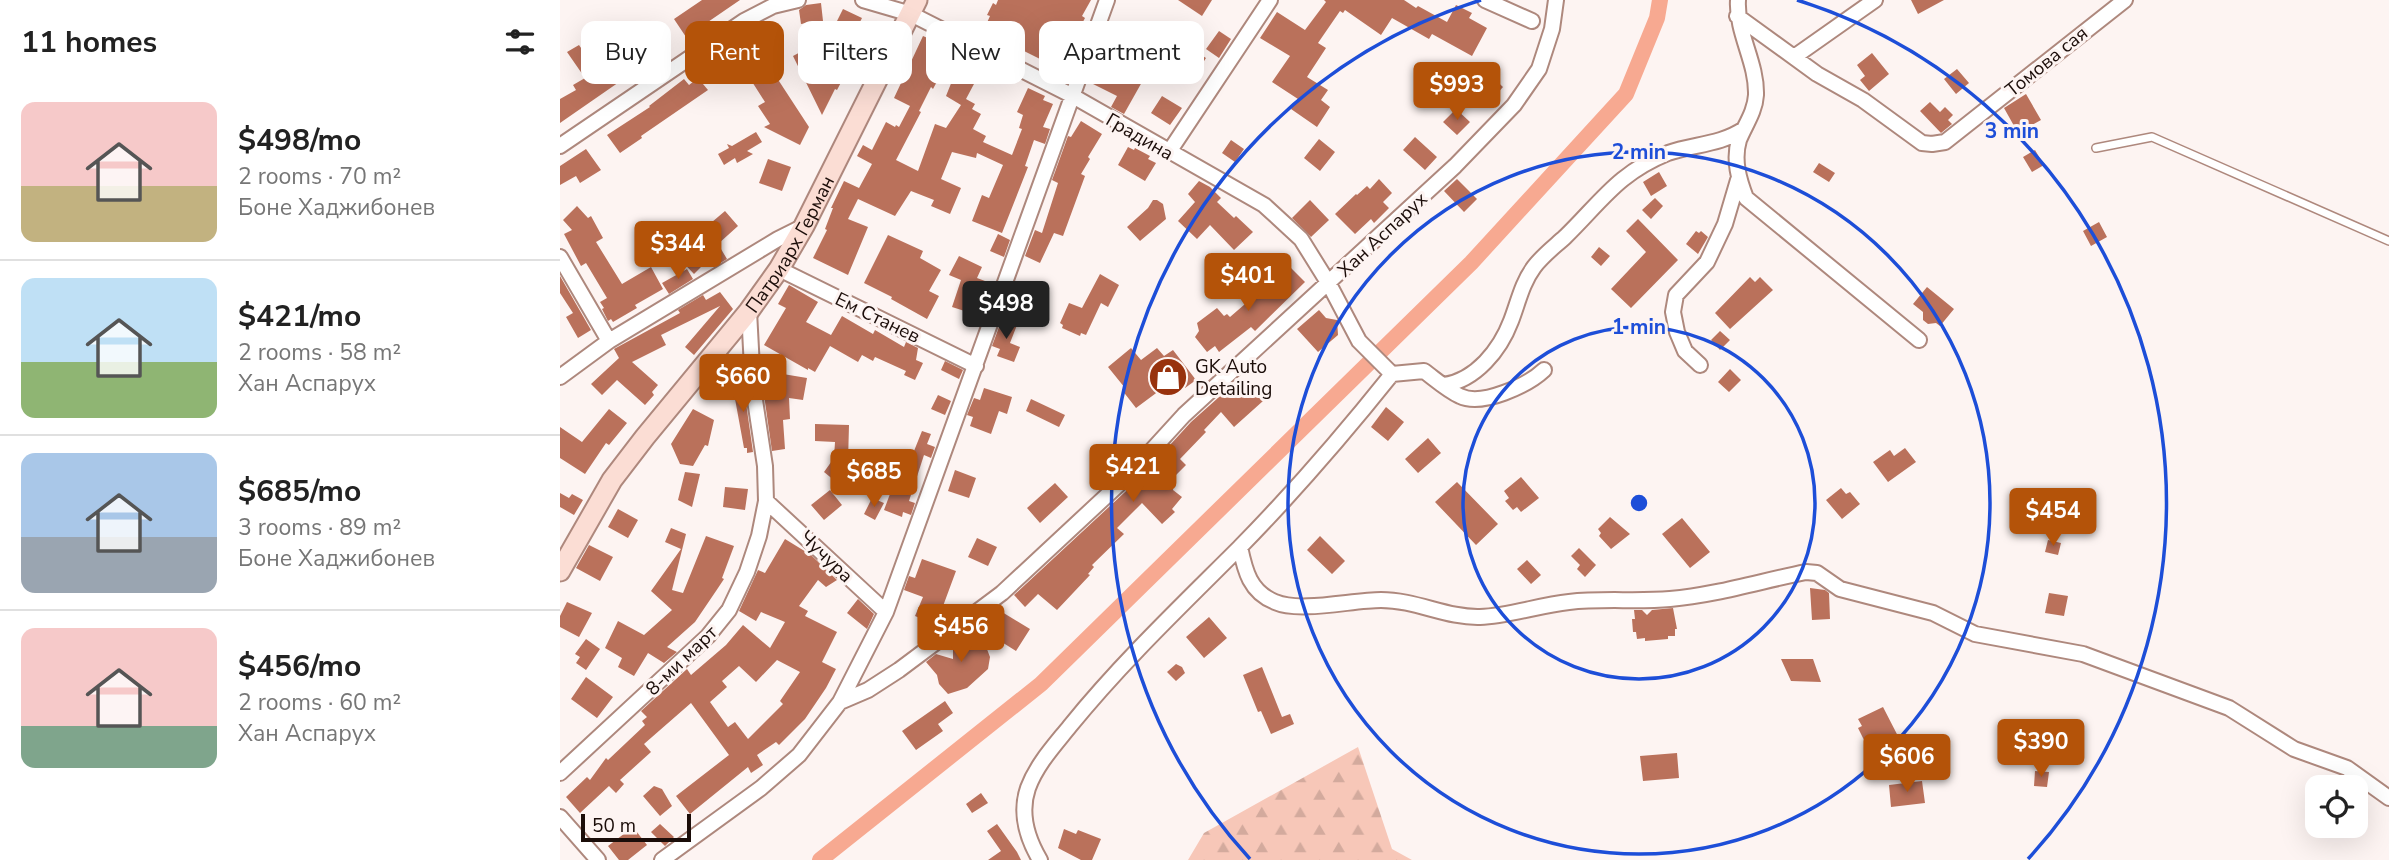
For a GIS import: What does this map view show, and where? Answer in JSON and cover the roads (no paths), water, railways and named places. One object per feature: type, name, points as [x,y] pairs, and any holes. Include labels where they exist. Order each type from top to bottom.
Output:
[{"type":"street","points":[[560,146],[744,21],[773,6],[798,0]]},
{"type":"street","name":"Градина","points":[[863,0],[914,7],[1264,205],[1301,239],[1359,341],[1392,374]]},
{"type":"street","points":[[662,860],[761,788],[790,763],[840,702],[886,612],[1107,0]]},
{"type":"street","points":[[1169,152],[1270,0]]},
{"type":"street","points":[[1485,0],[1532,21]]},
{"type":"street","name":"Хан Аспарух","points":[[840,702],[868,690],[899,670],[1002,593],[1131,473],[1184,415],[1455,166],[1514,105],[1539,69],[1552,29],[1556,0]]},
{"type":"street","points":[[1700,365],[1685,351],[1673,312],[1675,295],[1707,262],[1725,224],[1738,178],[1739,142],[1752,114],[1756,96],[1755,79],[1737,16],[1738,0]]},
{"type":"street","points":[[1737,16],[1794,57],[1875,0]]},
{"type":"street","name":"Томова сая","points":[[1794,57],[1817,74],[1863,100],[1922,143],[1945,142],[2126,0]]},
{"type":"street","name":"Патриарх Герман","points":[[560,571],[612,480],[749,312],[779,269],[804,226],[914,7]]},
{"type":"street","points":[[1444,385],[1464,379],[1476,372],[1485,362],[1510,325],[1523,286],[1532,269],[1605,193],[1635,169],[1658,158],[1732,137],[1745,128]]},
{"type":"street","points":[[1738,178],[1746,198],[1765,216],[1919,341]]},
{"type":"street","points":[[560,377],[609,341],[804,226]]},
{"type":"street","points":[[560,257],[609,341]]},
{"type":"street","name":"Ем Станев","points":[[779,269],[976,366]]},
{"type":"street","name":"8-ми март","points":[[560,774],[708,636],[729,610],[751,560],[766,501],[765,466],[753,387],[749,312]]},
{"type":"street","points":[[1040,860],[1030,842],[1024,819],[1027,790],[1039,764],[1138,650],[1295,490],[1392,374],[1424,371],[1460,397],[1473,400],[1488,398],[1534,380],[1544,370]]},
{"type":"street","name":"Чучура","points":[[766,501],[886,612]]},
{"type":"street","points":[[1240,547],[1246,573],[1259,591],[1276,603],[1300,607],[1361,600],[1394,600],[1430,607],[1459,617],[1504,615],[1570,602],[1669,599],[1806,572],[1817,573],[1840,589],[1933,613],[1975,634],[2083,654],[2229,708],[2294,749],[2347,768],[2389,798]]},
{"type":"street","points":[[560,817],[598,860]]},
{"type":"lane","points":[[2096,149],[2152,137],[2389,241]]},
{"type":"waterway","points":[[820,860],[1041,684],[1471,263],[1626,94],[1657,18],[1660,0]]},
{"type":"place","name":"GK Auto Detailing","points":[[1168,377]]}]
